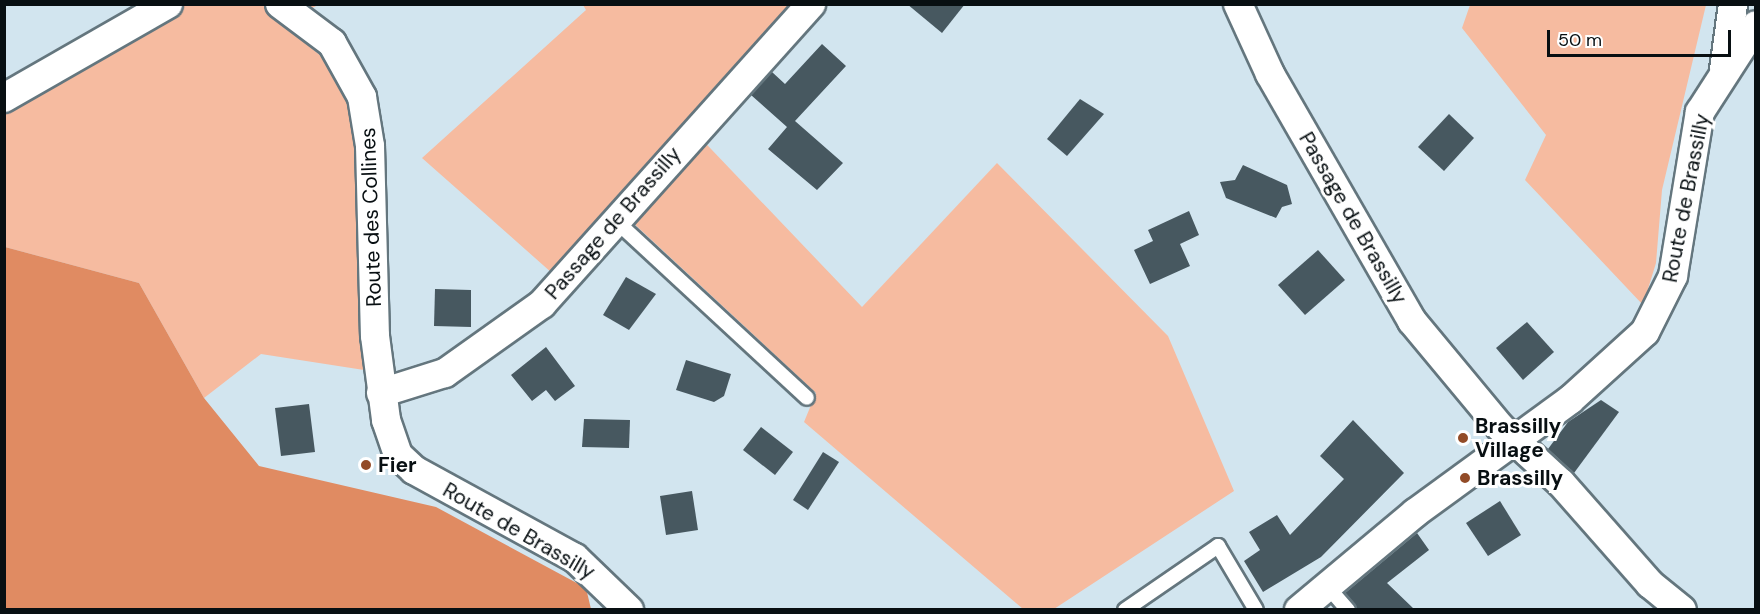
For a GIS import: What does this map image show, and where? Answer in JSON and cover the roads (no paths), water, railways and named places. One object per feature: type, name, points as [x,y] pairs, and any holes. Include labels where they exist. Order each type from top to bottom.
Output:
[{"type":"street","points":[[4,98],[168,4]]},
{"type":"street","name":"Route des Collines","points":[[280,4],[332,43],[356,80],[367,117],[381,393]]},
{"type":"street","name":"Passage de Brassilly","points":[[381,393],[431,379],[490,345],[549,297],[811,4]]},
{"type":"street","name":"Passage de Brassilly","points":[[1238,4],[1270,74],[1337,184],[1386,282],[1515,443],[1561,483],[1673,607]]},
{"type":"street","points":[[1724,70],[1733,4]]},
{"type":"street","name":"Route de Brassilly","points":[[1299,609],[1415,513],[1515,443],[1629,348],[1658,314],[1678,256],[1695,126],[1724,70],[1755,25]]},
{"type":"street","name":"Route de Brassilly","points":[[381,393],[389,435],[404,463],[575,558],[629,609]]},
{"type":"lane","points":[[616,221],[807,398]]},
{"type":"lane","points":[[1125,609],[1218,546],[1256,609]]},
{"type":"lane","points":[[1327,586],[1348,609]]},
{"type":"place","name":"Brassilly Village","points":[[1463,438]]},
{"type":"place","name":"Fier","points":[[366,465]]},
{"type":"place","name":"Brassilly","points":[[1465,478]]}]
